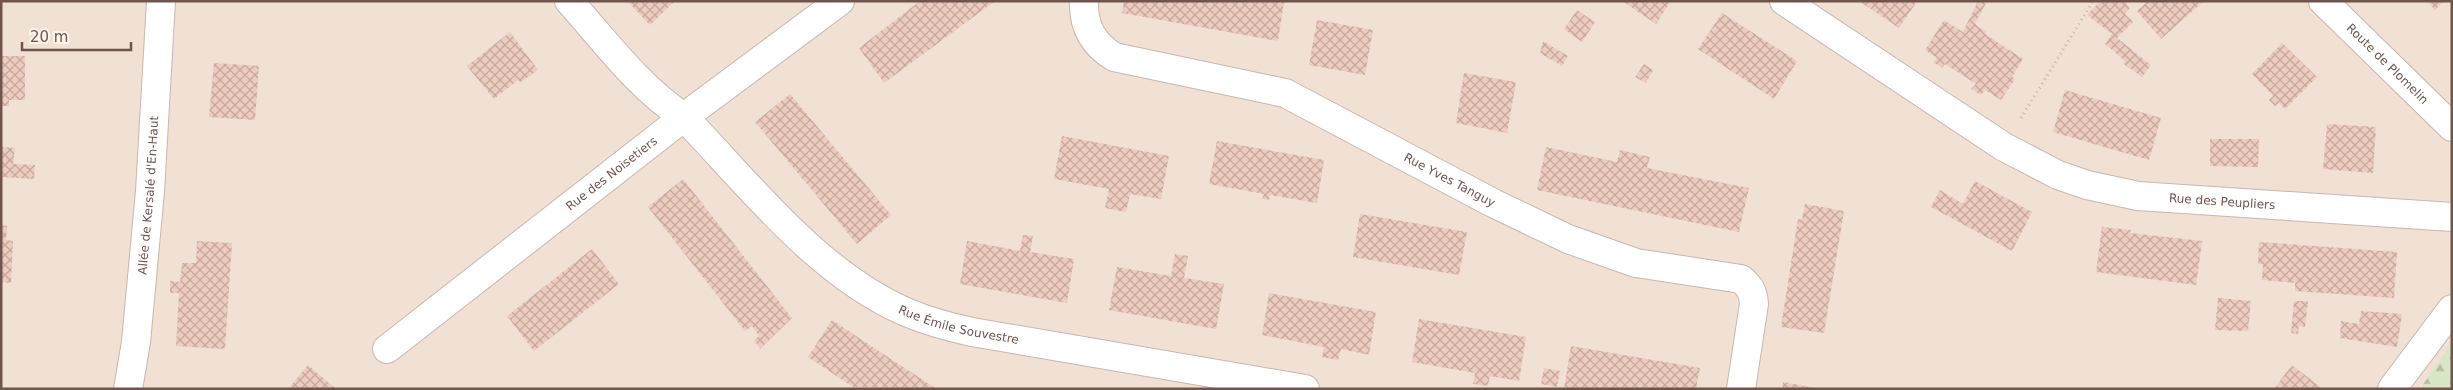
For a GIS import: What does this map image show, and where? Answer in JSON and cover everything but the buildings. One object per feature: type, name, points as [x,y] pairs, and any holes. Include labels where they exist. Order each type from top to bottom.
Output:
[{"type":"street","name":"Allée de Kersalé d'En-Haut","points":[[128,389],[136,342],[150,190],[161,1]]},
{"type":"street","name":"Rue Émile Souvestre","points":[[569,1],[649,89],[667,106],[684,117],[791,230],[819,255],[878,298],[904,312],[933,323],[972,332],[1305,389]]},
{"type":"street","name":"Rue des Noisetiers","points":[[387,349],[684,117],[840,1]]},
{"type":"street","name":"Rue Yves Tanguy","points":[[1084,1],[1086,21],[1090,33],[1102,49],[1114,57],[1285,94],[1493,203],[1568,239],[1636,263],[1741,279],[1750,286],[1754,304],[1740,389]]},
{"type":"street","name":"Rue des Peupliers","points":[[1784,1],[2004,147],[2058,175],[2087,185],[2138,196],[2452,217]]},
{"type":"street","name":"Route de Plomelin","points":[[2323,1],[2452,127]]},
{"type":"street","points":[[2392,389],[2452,310]]},
{"type":"path","points":[[2004,147],[2093,1]]},
{"type":"shaded area","points":[[1,1],[2452,1],[2452,347],[2419,389],[1,389]]},
{"type":"green space","points":[[2452,342],[2452,389],[2420,389]]}]
